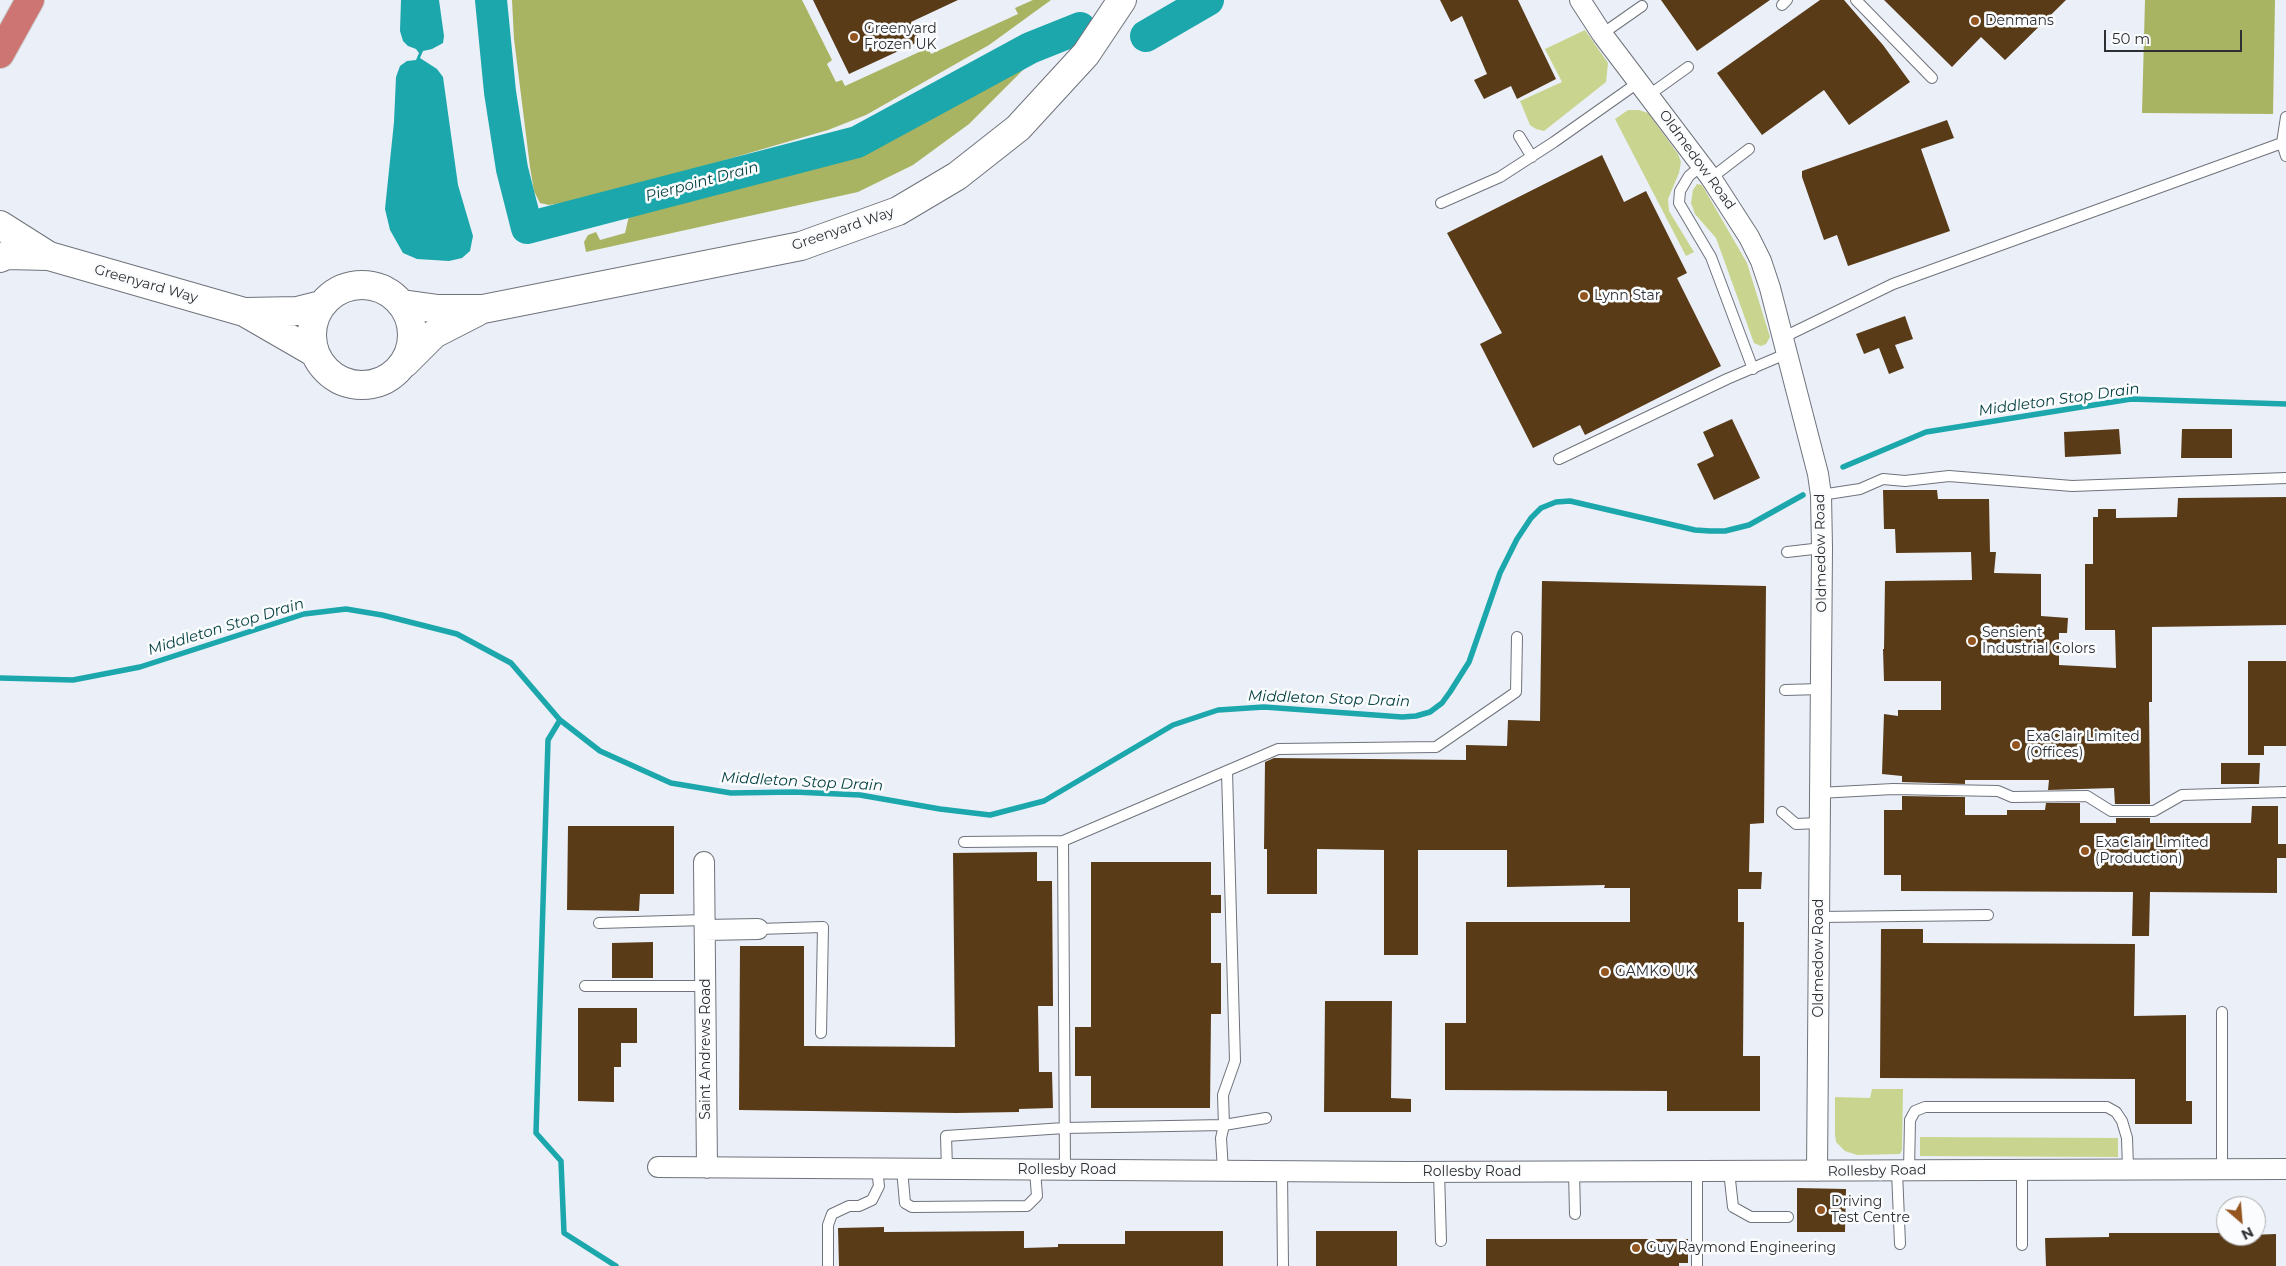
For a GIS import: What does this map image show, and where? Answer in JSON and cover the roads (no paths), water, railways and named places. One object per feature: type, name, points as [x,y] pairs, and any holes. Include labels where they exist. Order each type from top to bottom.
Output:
[{"type":"highway","points":[[0,30],[28,0]]},
{"type":"highway","points":[[0,54],[28,0]]},
{"type":"street","name":"Greenyard Way","points":[[402,304],[438,310],[483,309],[801,246],[898,211],[957,176],[1018,128],[1086,54],[1122,0]]},
{"type":"street","name":"Oldmedow Road","points":[[1580,0],[1602,34],[1707,171],[1736,215],[1761,261],[1786,345],[1821,495],[1817,1171]]},
{"type":"street","name":"Greenyard Way","points":[[0,225],[49,256]]},
{"type":"street","name":"Greenyard Way","points":[[0,258],[7,255],[49,256],[244,312],[315,353]]},
{"type":"street","points":[[365,285],[379,288],[392,294],[402,304],[410,319],[413,335],[410,352],[402,366],[390,378],[374,384],[357,386],[344,382],[332,375],[322,366],[315,353],[312,337],[314,320],[322,305],[334,294],[349,287],[365,285]]},
{"type":"street","name":"Greenyard Way","points":[[244,312],[297,311],[322,305]]},
{"type":"street","name":"Greenyard Way","points":[[402,366],[434,334],[483,309]]},
{"type":"street","name":"Saint Andrews Road","points":[[704,862],[707,1168]]},
{"type":"street","points":[[705,925],[758,929]]},
{"type":"street","name":"Rollesby Road","points":[[658,1167],[1440,1172],[2286,1168]]},
{"type":"lane","points":[[1856,0],[1932,78]]},
{"type":"lane","points":[[1602,34],[1642,6]]},
{"type":"lane","points":[[1441,203],[1500,177],[1644,88],[1688,68]]},
{"type":"lane","points":[[2286,117],[2282,143],[2286,156]]},
{"type":"lane","points":[[1519,136],[1532,157]]},
{"type":"lane","points":[[1559,459],[1753,369],[1786,345],[1893,284],[2282,143]]},
{"type":"lane","points":[[1749,148],[1707,171],[1689,176],[1680,191],[1679,203],[1711,257],[1753,369]]},
{"type":"lane","points":[[1821,495],[1860,489],[1883,479],[1905,481],[1949,476],[2072,486],[2286,478]]},
{"type":"lane","points":[[1787,552],[1822,548]]},
{"type":"lane","points":[[964,842],[1063,841],[1278,749],[1436,747],[1516,692],[1517,637]]},
{"type":"lane","points":[[1786,690],[1821,690]]},
{"type":"lane","points":[[1223,1171],[1221,1138],[1224,1125],[1223,1096],[1236,1061],[1227,770]]},
{"type":"lane","points":[[1820,793],[1893,789],[1998,791],[2012,798],[2088,796],[2111,812],[2154,811],[2182,794],[2286,792]]},
{"type":"lane","points":[[1782,812],[1796,824],[1820,823]]},
{"type":"lane","points":[[1063,841],[1065,1170]]},
{"type":"lane","points":[[1819,917],[1988,914]]},
{"type":"lane","points":[[599,923],[705,925]]},
{"type":"lane","points":[[758,929],[823,927],[820,1033]]},
{"type":"lane","points":[[585,986],[705,986]]},
{"type":"lane","points":[[2222,1012],[2222,1168]]},
{"type":"lane","points":[[1900,1244],[1903,1171],[1910,1120],[1915,1111],[1925,1106],[2107,1108],[2116,1112],[2122,1120],[2127,1138],[2128,1168]]},
{"type":"lane","points":[[947,1169],[946,1136],[1064,1128],[1224,1125],[1266,1118]]},
{"type":"lane","points":[[828,1266],[828,1225],[832,1214],[849,1206],[858,1206],[872,1200],[879,1186],[878,1169]]},
{"type":"lane","points":[[902,1169],[905,1203],[912,1207],[1027,1206],[1037,1196],[1035,1170]]},
{"type":"lane","points":[[2022,1169],[2022,1245]]},
{"type":"lane","points":[[1282,1171],[1283,1266]]},
{"type":"lane","points":[[1440,1172],[1441,1241]]},
{"type":"lane","points":[[1574,1172],[1575,1214]]},
{"type":"lane","points":[[1697,1172],[1697,1266]]},
{"type":"lane","points":[[1729,1172],[1733,1207],[1751,1217],[1788,1217]]},
{"type":"water","points":[[401,0],[439,0],[444,36],[443,43],[423,51],[420,58],[437,69],[443,77],[458,185],[473,236],[470,251],[462,258],[449,261],[417,259],[403,253],[390,230],[385,209],[394,122],[396,77],[400,66],[407,61],[416,60],[419,53],[403,41],[400,31]]},
{"type":"waterway","name":"Pierpoint Drain","points":[[491,0],[500,92],[512,169],[527,228],[857,142],[1030,48],[1080,28]]},
{"type":"waterway","name":"Pierpoint Drain","points":[[1146,36],[1208,0]]},
{"type":"waterway","name":"Middleton Stop Drain","points":[[1843,467],[1926,432],[2131,399],[2286,404]]},
{"type":"waterway","name":"Middleton Stop Drain","points":[[0,678],[73,680],[140,667],[304,614],[346,609],[382,615],[457,634],[511,663],[560,720],[600,751],[671,783],[731,793],[794,792],[860,795],[940,809],[990,815],[1044,801],[1173,725],[1218,710],[1264,707],[1402,717],[1430,712],[1442,703],[1469,662],[1500,573],[1517,539],[1531,518],[1541,508],[1556,502],[1570,501],[1695,530],[1725,531],[1749,525],[1803,495]]},
{"type":"waterway","points":[[560,720],[548,740],[536,1133],[561,1161],[564,1233],[616,1266]]},
{"type":"place","name":"Denmans","points":[[1975,21]]},
{"type":"place","name":"Greenyard Frozen UK","points":[[854,37]]},
{"type":"place","name":"Lynn Star","points":[[1584,296]]},
{"type":"place","name":"Sensient Industrial Colors","points":[[1972,641]]},
{"type":"place","name":"ExaClair Limited (Offices)","points":[[2016,745]]},
{"type":"place","name":"ExaClair Limited (Production)","points":[[2085,851]]},
{"type":"place","name":"GAMKO UK","points":[[1605,972]]},
{"type":"place","name":"Driving Test Centre","points":[[1821,1210]]},
{"type":"place","name":"Guy Raymond Engineering","points":[[1636,1248]]}]
